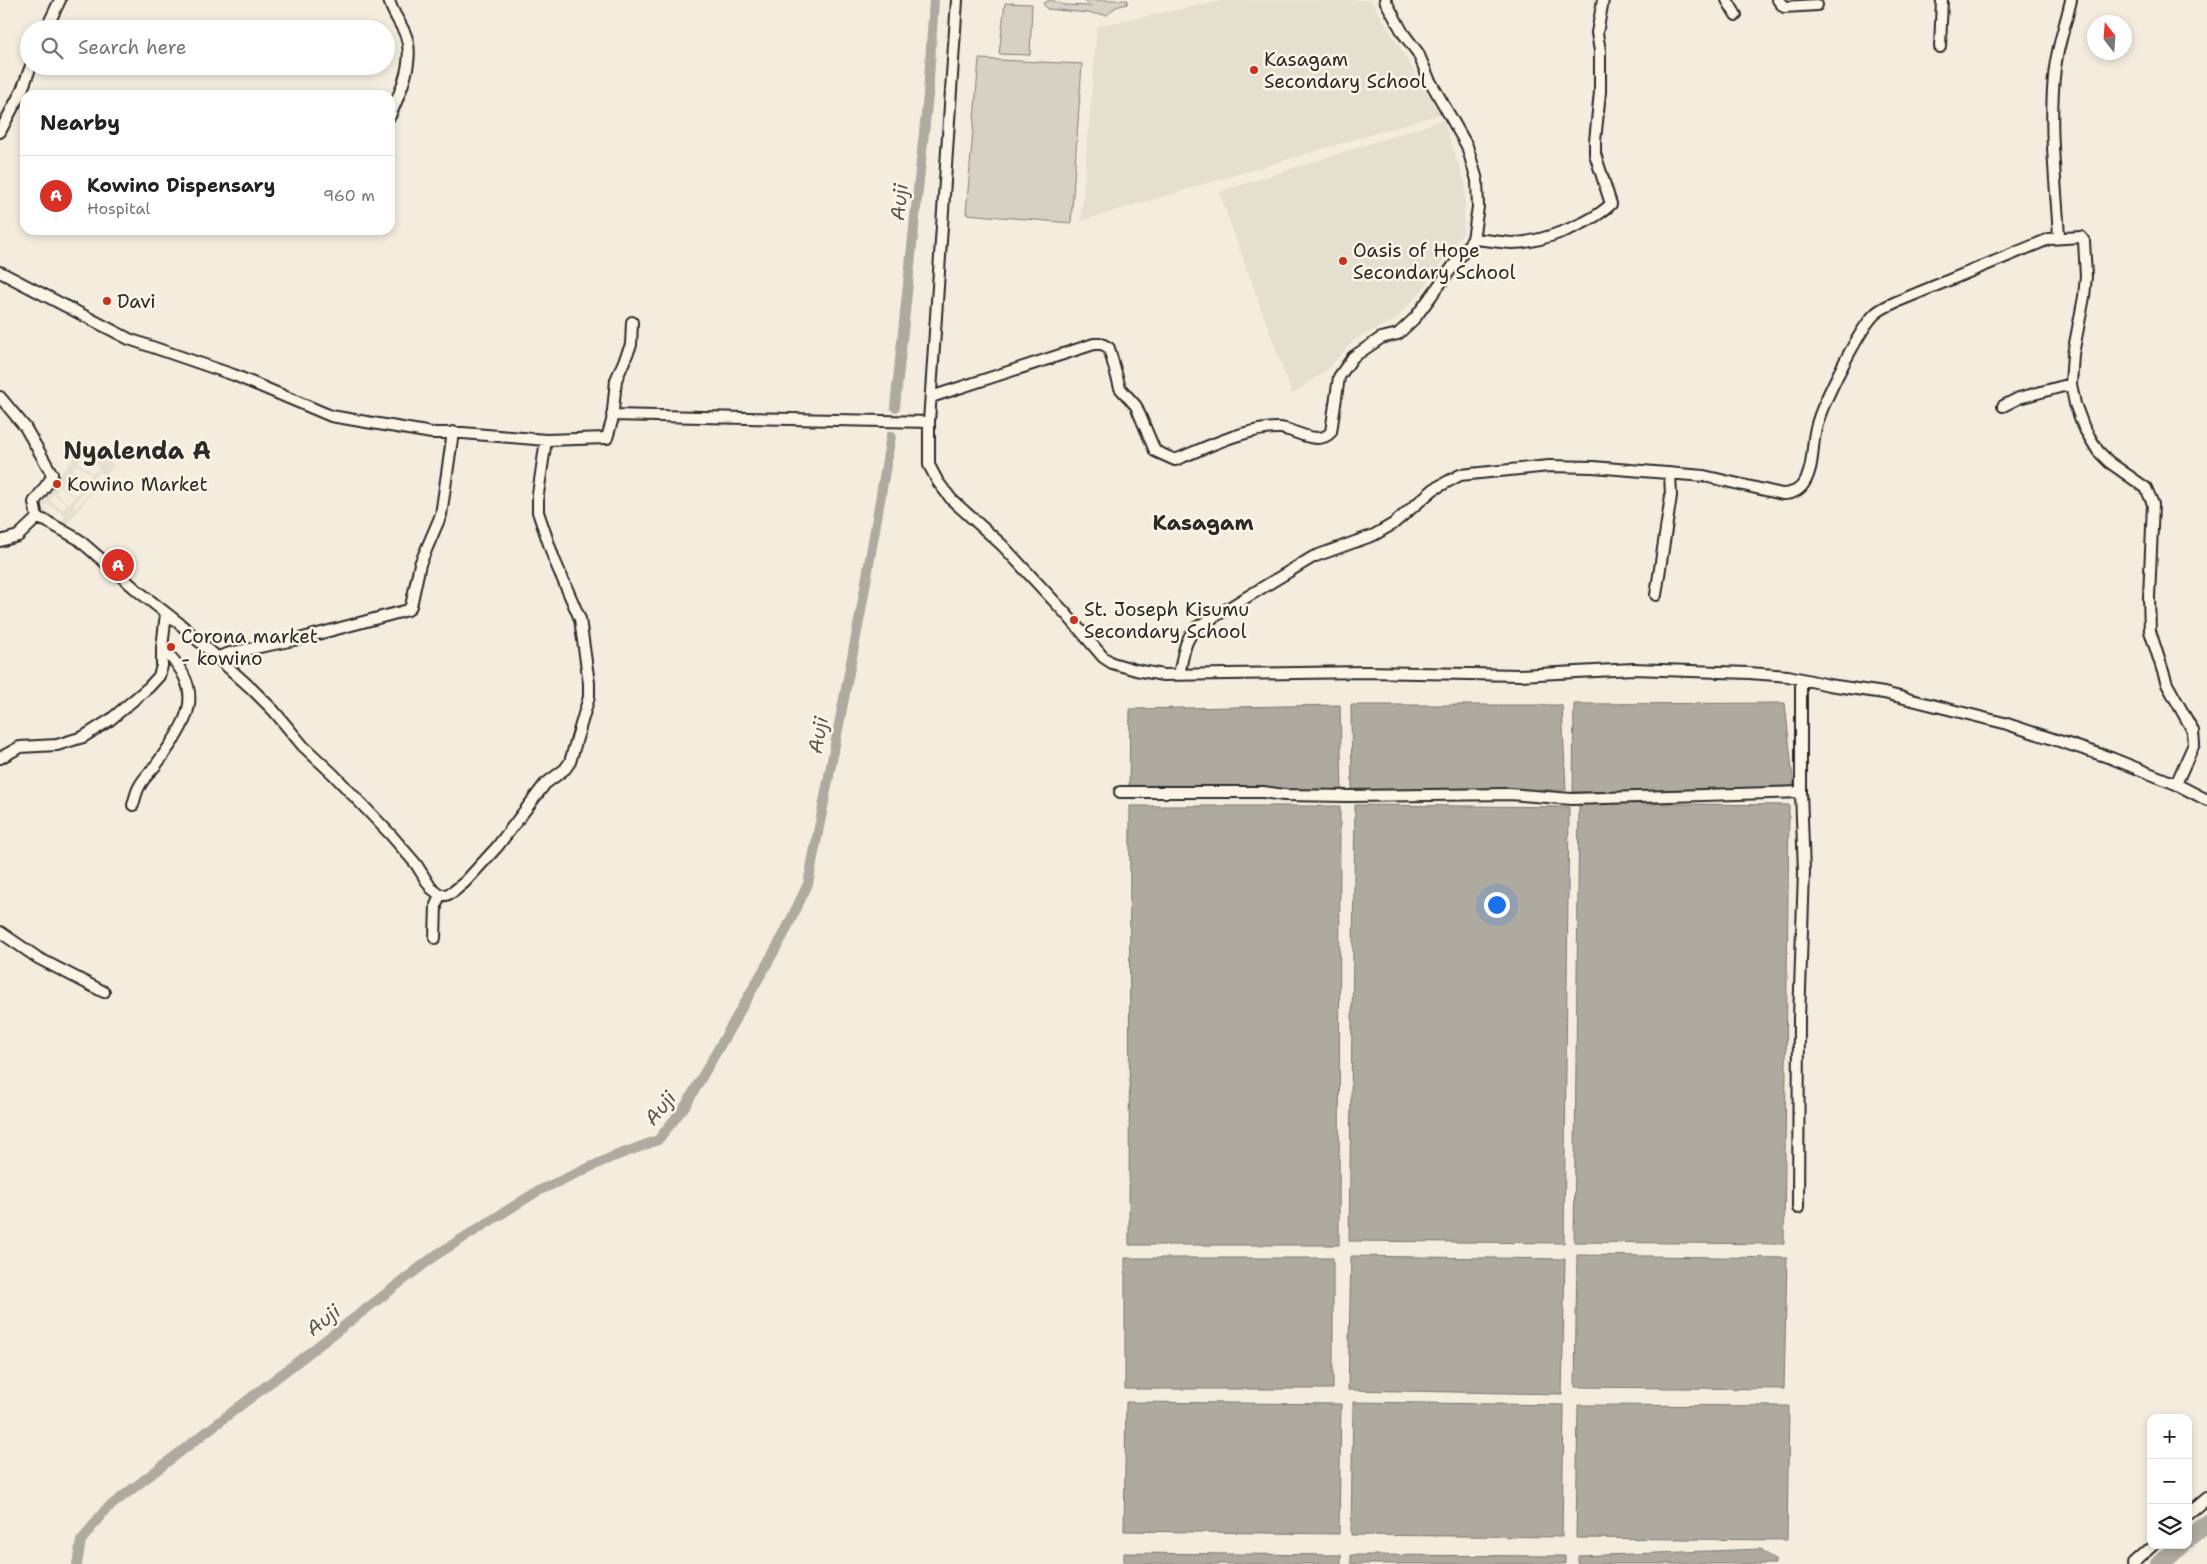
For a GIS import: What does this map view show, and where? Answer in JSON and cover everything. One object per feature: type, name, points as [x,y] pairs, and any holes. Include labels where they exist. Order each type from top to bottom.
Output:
[{"type":"street","points":[[50,20],[60,0]]},
{"type":"street","points":[[389,0],[406,35],[408,51],[406,69],[395,104]]},
{"type":"street","points":[[957,0],[929,422],[929,465],[938,482],[952,500],[1002,546],[1067,615],[1103,657],[1112,663],[1163,675],[1374,672],[1520,675],[1633,669],[1749,672],[1884,692],[2004,722],[2112,758],[2176,784],[2207,800]]},
{"type":"street","points":[[931,397],[1094,344],[1102,344],[1109,348],[1120,388],[1136,406],[1155,451],[1175,460],[1253,431],[1281,428],[1301,435],[1324,438],[1331,432],[1340,377],[1353,357],[1381,338],[1398,334],[1415,318],[1473,239],[1478,207],[1478,180],[1467,146],[1430,79],[1418,53],[1403,33],[1385,0]]},
{"type":"street","points":[[1473,239],[1513,243],[1562,233],[1601,214],[1611,204],[1595,154],[1600,92],[1600,51],[1597,33],[1603,0]]},
{"type":"street","points":[[1727,0],[1736,15]]},
{"type":"street","points":[[1778,0],[1784,7],[1817,5]]},
{"type":"street","points":[[1940,47],[1942,0]]},
{"type":"street","points":[[2059,237],[2053,143],[2054,69],[2070,0]]},
{"type":"street","points":[[21,90],[27,75]]},
{"type":"street","points":[[0,132],[20,92]]},
{"type":"street","points":[[1180,674],[1186,642],[1190,633],[1199,626],[1306,560],[1327,550],[1374,535],[1393,524],[1434,489],[1460,475],[1549,466],[1593,467],[1670,473],[1735,482],[1782,494],[1790,494],[1798,490],[1805,483],[1810,468],[1816,425],[1825,403],[1856,344],[1876,313],[1896,302],[2040,242],[2059,237],[2081,237],[2084,241],[2086,276],[2070,384],[2084,428],[2098,451],[2146,488],[2154,504],[2149,596],[2150,632],[2167,684],[2193,731],[2194,744],[2176,784]]},
{"type":"street","points":[[0,272],[129,339],[234,375],[331,416],[414,432],[453,432],[546,440],[607,438],[616,380],[631,345],[632,322]]},
{"type":"street","points":[[2003,406],[2019,398],[2070,384]]},
{"type":"street","points":[[0,397],[26,427],[52,474],[50,480],[34,502],[37,518]]},
{"type":"street","points":[[612,415],[929,422]]},
{"type":"street","points":[[215,658],[237,651],[299,639],[408,610],[412,606],[420,564],[441,515],[453,432]]},
{"type":"street","points":[[37,518],[78,539],[215,658],[235,673],[274,711],[303,746],[392,835],[416,864],[431,888],[440,895],[446,895],[465,882],[497,847],[545,784],[565,769],[574,752],[589,698],[586,651],[580,619],[554,559],[538,512],[538,494],[546,440]]},
{"type":"street","points":[[1656,595],[1671,496],[1670,473]]},
{"type":"street","points":[[0,541],[18,536],[37,518]]},
{"type":"street","points":[[0,758],[20,747],[57,745],[72,742],[97,729],[149,687],[159,676],[162,666],[166,614]]},
{"type":"street","points":[[133,805],[139,786],[170,744],[189,709],[189,694],[183,672],[178,663],[162,648]]},
{"type":"street","points":[[1798,1208],[1799,1018],[1804,872],[1801,792],[1801,679]]},
{"type":"street","points":[[1120,792],[1263,792],[1284,795],[1348,796],[1509,794],[1572,799],[1801,792]]},
{"type":"street","points":[[435,938],[436,906],[440,895]]},
{"type":"street","points":[[0,932],[38,958],[104,992]]},
{"type":"street","points":[[2192,1511],[2207,1498]]},
{"type":"street","points":[[2133,1564],[2150,1549]]},
{"type":"shaded area","points":[[1051,0],[1064,5],[1091,6],[1085,0],[1128,0],[1127,4],[1116,7],[1107,15],[1047,9],[1043,3]]},
{"type":"shaded area","name":"Kasagam Secondary School","points":[[1226,0],[1371,0],[1440,114],[1081,221],[1097,26]]},
{"type":"shaded area","points":[[1005,3],[1032,4],[1030,55],[999,54]]},
{"type":"shaded area","points":[[979,59],[1082,64],[1071,223],[966,214]]},
{"type":"shaded area","name":"Oasis of Hope Secondary School","points":[[1443,120],[1466,186],[1463,233],[1422,290],[1395,320],[1354,340],[1328,369],[1292,394],[1219,192]]},
{"type":"shaded area","name":"Kowino Market","points":[[86,442],[114,465],[64,528],[36,505]],"holes":[[[90,448],[101,456],[96,462],[86,454]],[[83,456],[99,468],[94,474],[78,462]],[[77,465],[92,475],[88,481],[73,470]],[[72,471],[86,482],[81,489],[67,478]],[[100,471],[104,475],[76,509],[73,506]],[[65,479],[80,490],[75,497],[61,485]],[[60,487],[74,498],[69,504],[55,493]],[[53,494],[67,504],[63,510],[49,500]],[[47,503],[65,516],[61,522],[43,508]]]},
{"type":"shaded area","points":[[1785,703],[1794,789],[1573,792],[1574,704]]},
{"type":"shaded area","points":[[1340,705],[1342,793],[1129,790],[1130,709]]},
{"type":"shaded area","points":[[1351,705],[1562,705],[1566,790],[1352,790]]},
{"type":"shaded area","points":[[1579,803],[1789,805],[1784,1244],[1574,1242]]},
{"type":"shaded area","points":[[1355,805],[1569,807],[1564,1243],[1349,1241]]},
{"type":"shaded area","points":[[1130,806],[1340,806],[1339,1245],[1129,1245]]},
{"type":"shaded area","points":[[1577,1255],[1787,1258],[1784,1389],[1575,1387]]},
{"type":"shaded area","points":[[1351,1256],[1565,1259],[1562,1394],[1348,1390]]},
{"type":"shaded area","points":[[1125,1258],[1333,1258],[1333,1389],[1125,1389]]},
{"type":"shaded area","points":[[1126,1402],[1341,1404],[1339,1534],[1124,1531]]},
{"type":"shaded area","points":[[1353,1402],[1564,1405],[1562,1537],[1351,1535]]},
{"type":"shaded area","points":[[1578,1405],[1789,1406],[1787,1540],[1576,1538]]},
{"type":"shaded area","points":[[1761,1549],[1775,1560],[1775,1564],[1578,1564],[1578,1556]]},
{"type":"shaded area","points":[[1124,1553],[1341,1555],[1341,1564],[1124,1564]]},
{"type":"shaded area","points":[[1351,1555],[1565,1556],[1565,1564],[1351,1564]]},
{"type":"waterway","name":"Auji","points":[[895,407],[928,95],[934,0]]},
{"type":"waterway","name":"Auji","points":[[77,1564],[81,1541],[105,1510],[436,1255],[538,1191],[610,1158],[658,1140],[686,1105],[783,936],[808,884],[861,611],[891,436]]},
{"type":"waterway","points":[[2192,1536],[2207,1523]]},
{"type":"waterway","points":[[2160,1564],[2177,1549]]},
{"type":"place","name":"Kasagam Secondary School","points":[[1254,70]]},
{"type":"place","name":"Oasis of Hope Secondary School","points":[[1343,261]]},
{"type":"place","name":"Davi","points":[[107,301]]},
{"type":"place","name":"Kowino Market","points":[[57,484]]},
{"type":"place","name":"Kowino Dispensary","points":[[118,565]]},
{"type":"place","name":"St. Joseph Kisumu Secondary School","points":[[1074,620]]},
{"type":"place","name":"Corona market - kowino","points":[[171,647]]},
{"type":"district","name":"Nyalenda A","points":[[137,451]]},
{"type":"district","name":"Kasagam","points":[[1203,523]]}]
